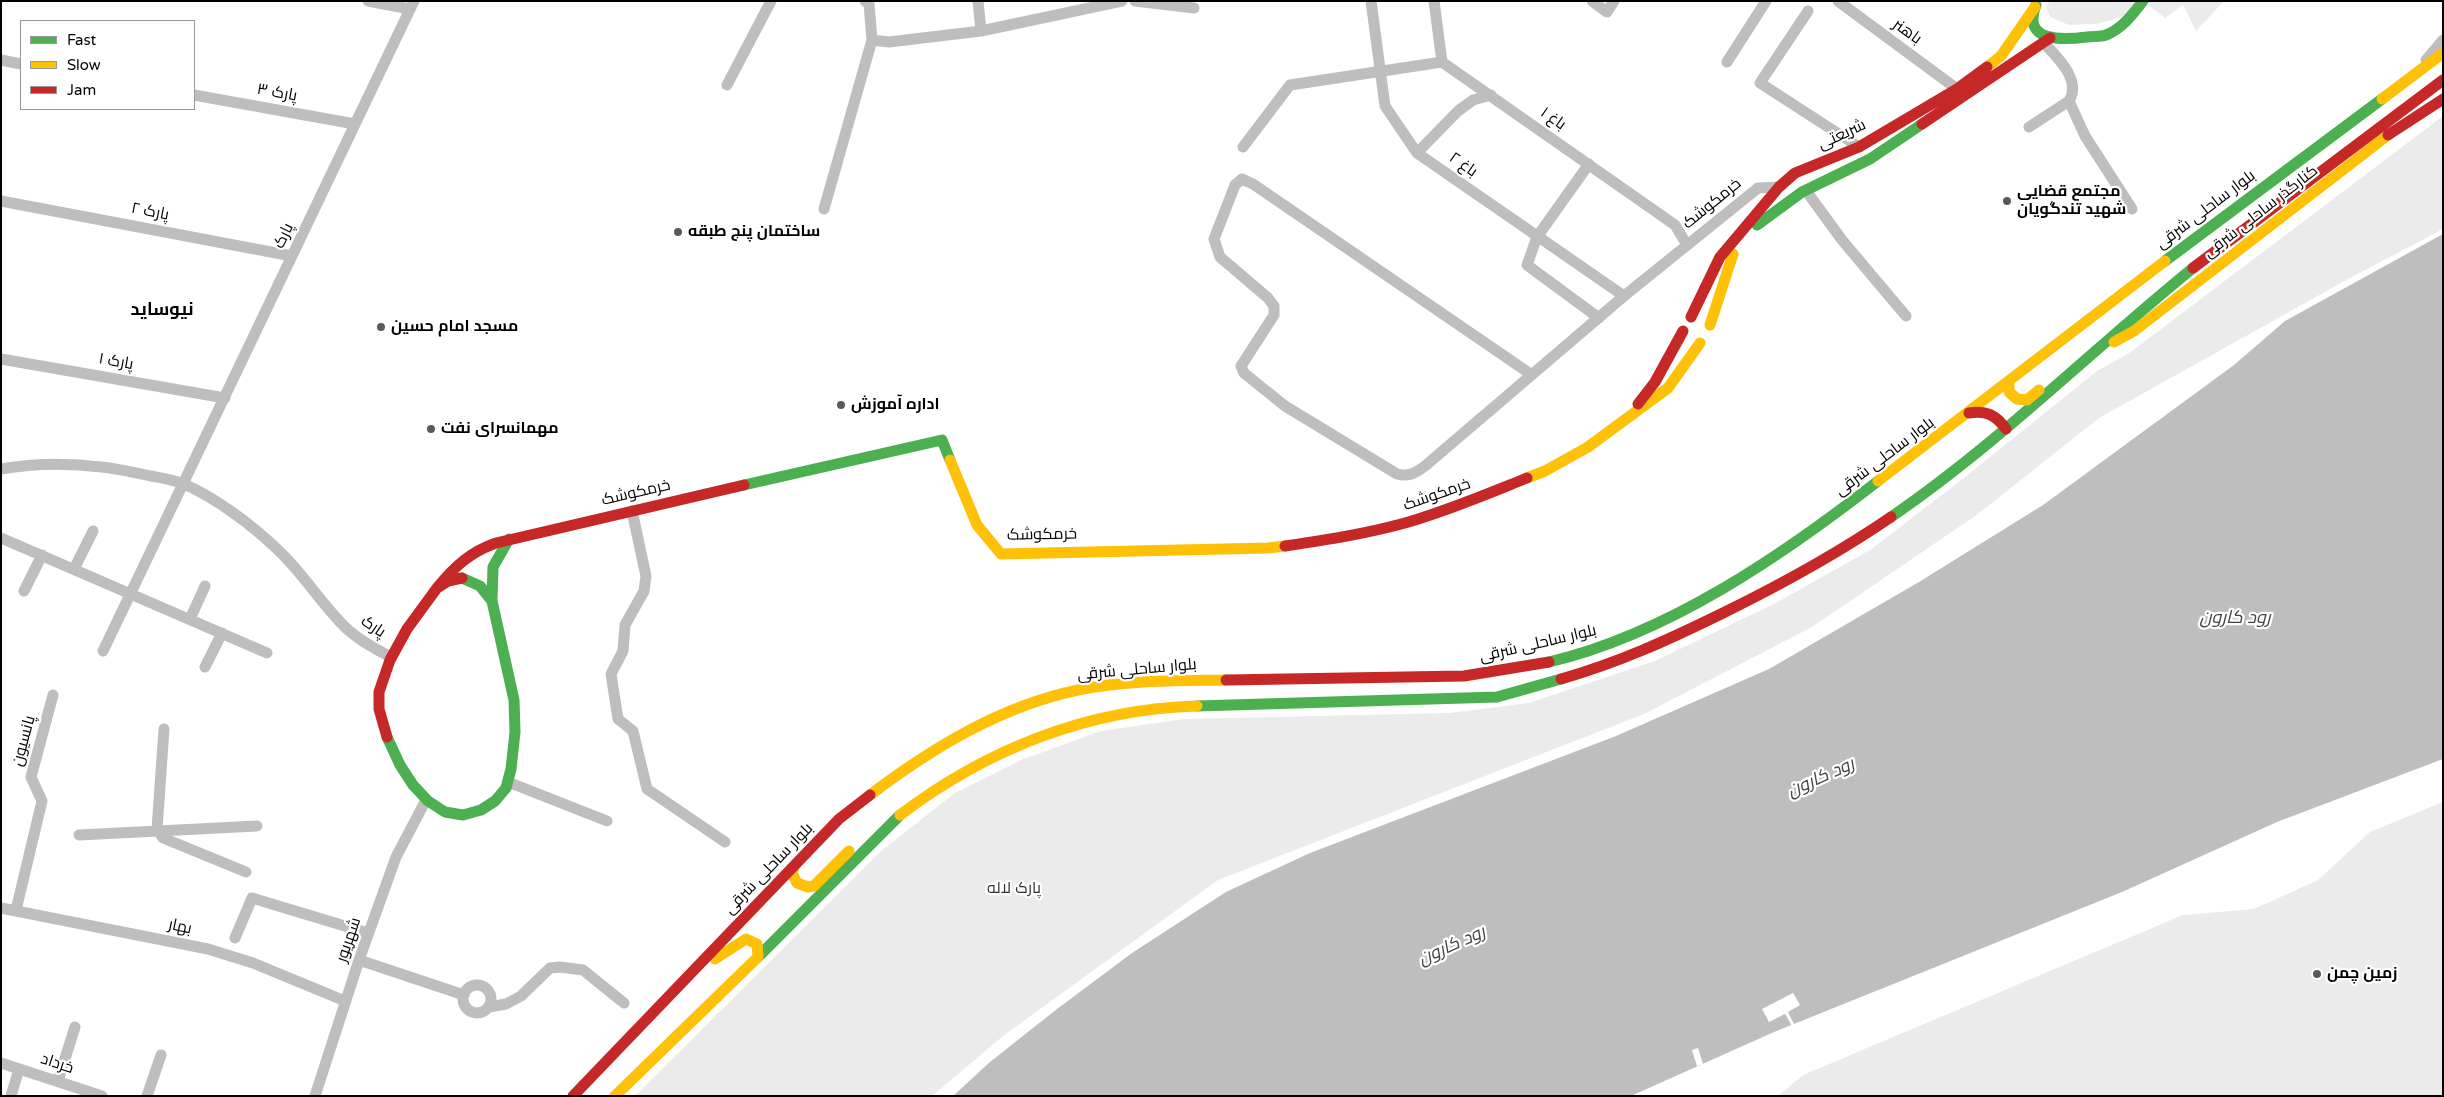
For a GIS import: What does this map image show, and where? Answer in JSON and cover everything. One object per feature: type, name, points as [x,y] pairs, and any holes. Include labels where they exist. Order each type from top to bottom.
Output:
[{"type":"main road","points":[[2047,40],[2105,35],[2129,20],[2143,1]]},
{"type":"main road","name":"شریعتی","points":[[1710,325],[1729,261],[1779,187],[1798,171],[1859,147],[1957,89],[2001,56],[2036,4]]},
{"type":"main road","name":"شریعتی","points":[[1691,317],[1720,258],[1757,220],[1807,190],[1870,159],[2047,40],[2036,26],[2033,17],[2036,4]]},
{"type":"main road","name":"بلوار ساحلی شرقی","points":[[573,1096],[840,820],[882,785],[925,756],[980,724],[1026,704],[1078,690],[1182,681],[1464,676],[1524,667],[1600,647],[1674,612],[1780,552],[1884,479],[2009,381],[2418,70],[2443,53]]},
{"type":"main road","points":[[615,1096],[902,814],[937,788],[994,756],[1037,737],[1078,723],[1134,710],[1183,706],[1497,696],[1606,666],[1650,649],[1794,578],[1904,508],[2006,429],[2130,319],[2220,247],[2443,80]]},
{"type":"main road","name":"کنارگذر ساحلی شرقی","points":[[2098,348],[2112,344],[2134,330],[2386,136],[2443,99]]},
{"type":"main road","points":[[1859,147],[1870,159]]},
{"type":"main road","points":[[1793,177],[1795,188],[1807,190],[1813,178],[1805,169]]},
{"type":"main road","points":[[1691,317],[1703,317],[1710,325],[1709,336],[1700,343],[1668,388],[1628,417],[1655,382],[1687,320],[1691,317]]},
{"type":"main road","points":[[1683,331],[1689,341],[1700,343]]},
{"type":"main road","points":[[2009,381],[2008,387],[2012,396],[2016,399],[2027,400],[2064,369],[2086,359]]},
{"type":"main road","points":[[1969,413],[1980,410],[1991,412],[2000,419],[2006,429]]},
{"type":"main road","name":"خرمکوشک","points":[[426,800],[404,771],[387,738],[379,708],[383,681],[391,657],[437,588],[455,564],[480,547],[942,440],[977,525],[1001,554],[1107,550],[1268,548],[1340,538],[1405,523],[1468,502],[1545,471],[1588,447],[1628,417]]},
{"type":"main road","points":[[426,800],[442,811],[460,815],[478,812],[494,803],[508,782],[511,772],[516,712],[492,601],[490,579],[496,557],[509,539]]},
{"type":"main road","points":[[437,588],[448,580],[462,578],[475,582],[486,589],[492,601]]},
{"type":"main road","points":[[794,867],[792,873],[797,884],[808,888],[814,886],[869,831],[902,814]]},
{"type":"main road","points":[[689,976],[746,939],[758,944],[758,956]]},
{"type":"street","points":[[368,1],[412,5]]},
{"type":"street","points":[[727,86],[771,1]]},
{"type":"street","points":[[824,209],[872,40],[869,4],[865,1]]},
{"type":"street","points":[[978,1],[981,31]]},
{"type":"street","points":[[872,40],[889,42],[981,31],[1122,1]]},
{"type":"street","points":[[1135,1],[1194,8]]},
{"type":"street","name":"باغ ۲","points":[[1371,1],[1385,106],[1417,153],[1624,296]]},
{"type":"street","points":[[1243,147],[1290,85],[1442,62],[1434,1]]},
{"type":"street","points":[[1592,1],[1607,12],[1614,1]]},
{"type":"street","points":[[1727,62],[1766,1]]},
{"type":"street","name":"باهنر","points":[[1838,1],[1957,89]]},
{"type":"street","name":"پارک","points":[[103,652],[412,5]]},
{"type":"street","points":[[1808,10],[1760,83],[1859,147]]},
{"type":"street","points":[[2030,128],[2069,101],[2073,95],[2072,81],[2047,40]]},
{"type":"street","points":[[2418,70],[2443,40]]},
{"type":"street","points":[[1,60],[20,64]]},
{"type":"street","name":"باغ ۱","points":[[1442,62],[1676,225],[1687,245]]},
{"type":"street","name":"پارک ۳","points":[[195,95],[355,124]]},
{"type":"street","points":[[1417,153],[1458,111],[1473,100],[1491,95]]},
{"type":"street","points":[[2069,101],[2085,136],[2132,208]]},
{"type":"street","points":[[1589,164],[1537,237],[1527,265],[1599,318]]},
{"type":"street","name":"خرمکوشک","points":[[1532,375],[1254,184],[1242,179],[1235,185],[1214,239],[1220,257],[1268,298],[1274,306],[1274,315],[1242,366],[1244,373],[1285,406],[1397,474],[1405,476],[1417,472],[1425,466],[1532,375],[1599,318],[1624,296],[1758,188],[1779,187]]},
{"type":"street","points":[[1807,190],[1842,240],[1906,316]]},
{"type":"street","name":"پارک ۲","points":[[1,201],[292,256]]},
{"type":"street","name":"پارک ۱","points":[[1,359],[225,398]]},
{"type":"street","name":"پارک","points":[[1,468],[34,463],[82,463],[134,472],[184,484],[237,516],[277,549],[316,591],[344,627],[370,646],[391,657]]},
{"type":"street","points":[[632,511],[646,576],[644,591],[625,626],[623,651],[611,674],[618,719],[633,731],[647,790],[725,842]]},
{"type":"street","points":[[74,569],[93,531]]},
{"type":"street","points":[[1,538],[132,593],[267,653]]},
{"type":"street","points":[[24,591],[42,555]]},
{"type":"street","points":[[190,619],[205,586]]},
{"type":"street","points":[[205,667],[222,633]]},
{"type":"street","name":"پانسیون","points":[[16,910],[42,801],[31,777],[53,695]]},
{"type":"street","points":[[164,729],[157,830],[163,838],[246,872]]},
{"type":"street","points":[[508,782],[607,821]]},
{"type":"street","name":"شهریور","points":[[315,1096],[368,933],[396,857],[426,800]]},
{"type":"street","points":[[79,835],[257,826]]},
{"type":"street","points":[[235,938],[252,898],[368,933]]},
{"type":"street","name":"بهار","points":[[1,908],[208,949],[253,963],[345,1001]]},
{"type":"street","points":[[359,960],[464,995]]},
{"type":"street","points":[[490,1007],[490,993],[483,986],[474,985],[464,995],[464,1004],[474,1013],[483,1013],[490,1007],[506,1004],[521,996],[550,968],[560,967],[583,970],[624,1003]]},
{"type":"street","points":[[58,1082],[74,1027]]},
{"type":"street","points":[[147,1096],[161,1055]]},
{"type":"street","name":"خرداد","points":[[1,1063],[85,1093],[102,1096]]},
{"type":"street","points":[[11,1096],[19,1069]]},
{"type":"green space","points":[[2050,1],[2136,1],[2126,16],[2096,24],[2069,25],[2050,17],[2046,7]]},
{"type":"green space","points":[[2150,1],[2224,1],[2196,31],[2183,5],[2165,18],[2148,5]]},
{"type":"green space","name":"پارک لاله","points":[[2443,116],[2443,229],[2348,279],[2099,418],[1978,514],[1812,627],[1644,714],[1218,880],[1003,1036],[932,1096],[635,1096],[881,851],[955,793],[1021,760],[1101,731],[1184,719],[1450,713],[1529,703],[1655,661],[1776,603],[1870,550],[1955,485],[2097,371],[2128,354]]},
{"type":"green space","points":[[2443,802],[2443,1096],[1778,1096],[1803,1075],[2183,915],[2254,909],[2318,880],[2370,832]]},
{"type":"water","name":"رود کارون","points":[[2443,234],[2443,759],[2277,822],[2122,892],[1774,1032],[1631,1096],[953,1096],[990,1062],[1057,1009],[1132,953],[1226,892],[1310,853],[1616,736],[1769,669],[1919,582],[2043,505],[2234,365],[2285,321]]},
{"type":"pier","points":[[1793,993],[1800,1005],[1788,1012],[1794,1024],[1792,1026],[1785,1014],[1769,1022],[1762,1009]]},
{"type":"pier","points":[[1698,1048],[1703,1064],[1697,1066],[1692,1050]]},
{"type":"traffic: fast","points":[[2036,5],[2033,17],[2034,26],[2039,33],[2067,39],[2106,35],[2127,21],[2143,1]]},
{"type":"traffic: fast","points":[[2165,261],[2382,99]]},
{"type":"traffic: fast","points":[[1757,225],[1802,192],[1870,159],[1922,124]]},
{"type":"traffic: fast","points":[[1891,517],[1970,458],[2193,268]]},
{"type":"traffic: fast","points":[[744,485],[942,440],[950,460]]},
{"type":"traffic: fast","points":[[1549,662],[1593,649],[1637,632],[1723,589],[1803,537],[1878,481]]},
{"type":"traffic: fast","points":[[492,599],[493,567],[509,539]]},
{"type":"traffic: fast","points":[[387,737],[400,765],[413,785],[428,801],[445,812],[463,815],[481,810],[495,801],[506,788],[511,769],[515,732],[514,700],[492,601],[480,586],[462,578]]},
{"type":"traffic: fast","points":[[1197,706],[1497,697],[1561,679]]},
{"type":"traffic: fast","points":[[758,957],[900,815]]},
{"type":"traffic: slow","points":[[1987,67],[2001,56],[2035,7]]},
{"type":"traffic: slow","points":[[2382,99],[2443,53]]},
{"type":"traffic: slow","points":[[2114,342],[2134,331],[2388,135]]},
{"type":"traffic: slow","points":[[1710,325],[1733,254]]},
{"type":"traffic: slow","points":[[1878,481],[2165,261]]},
{"type":"traffic: slow","points":[[1527,478],[1545,471],[1588,447],[1668,388],[1700,343]]},
{"type":"traffic: slow","points":[[2009,381],[2009,392],[2017,399],[2027,400],[2039,390]]},
{"type":"traffic: slow","points":[[950,460],[977,525],[1001,554],[1268,548],[1285,546]]},
{"type":"traffic: slow","points":[[870,795],[918,761],[968,731],[995,718],[1049,697],[1115,684],[1226,680]]},
{"type":"traffic: slow","points":[[900,815],[933,791],[968,771],[1003,752],[1040,737],[1078,724],[1117,715],[1197,706]]},
{"type":"traffic: slow","points":[[794,867],[792,873],[797,883],[808,887],[814,886],[849,851]]},
{"type":"traffic: slow","points":[[715,959],[746,939],[757,944],[758,956]]},
{"type":"traffic: slow","points":[[615,1096],[758,957]]},
{"type":"traffic: jam","points":[[1922,124],[2050,38]]},
{"type":"traffic: jam","points":[[1691,317],[1720,257],[1779,187],[1795,173],[1859,147],[1957,89],[1987,67]]},
{"type":"traffic: jam","points":[[2193,268],[2443,80]]},
{"type":"traffic: jam","points":[[2388,135],[2443,99]]},
{"type":"traffic: jam","points":[[1638,404],[1655,382],[1683,331]]},
{"type":"traffic: jam","points":[[1969,413],[1986,413],[1998,420],[2006,429]]},
{"type":"traffic: jam","points":[[1285,546],[1360,534],[1405,523],[1452,508],[1527,478]]},
{"type":"traffic: jam","points":[[437,588],[463,561],[478,551],[496,543],[744,485]]},
{"type":"traffic: jam","points":[[1561,679],[1644,650],[1723,613],[1809,568],[1891,517]]},
{"type":"traffic: jam","points":[[387,737],[379,709],[379,692],[390,660],[407,629],[437,588],[448,581],[462,578]]},
{"type":"traffic: jam","points":[[1226,680],[1464,676],[1549,662]]},
{"type":"traffic: jam","points":[[573,1096],[839,819],[870,795]]},
{"type":"place","name":"مجتمع قضایی شهید تندگویان","points":[[2007,201]]},
{"type":"place","name":"ساختمان پنج طبقه","points":[[678,232]]},
{"type":"place","name":"مسجد امام حسین","points":[[381,327]]},
{"type":"place","name":"اداره آموزش","points":[[841,405]]},
{"type":"place","name":"مهمانسرای نفت","points":[[431,429]]},
{"type":"place","name":"زمین چمن","points":[[2317,974]]},
{"type":"district","name":"نیوساید","points":[[162,310]]}]
